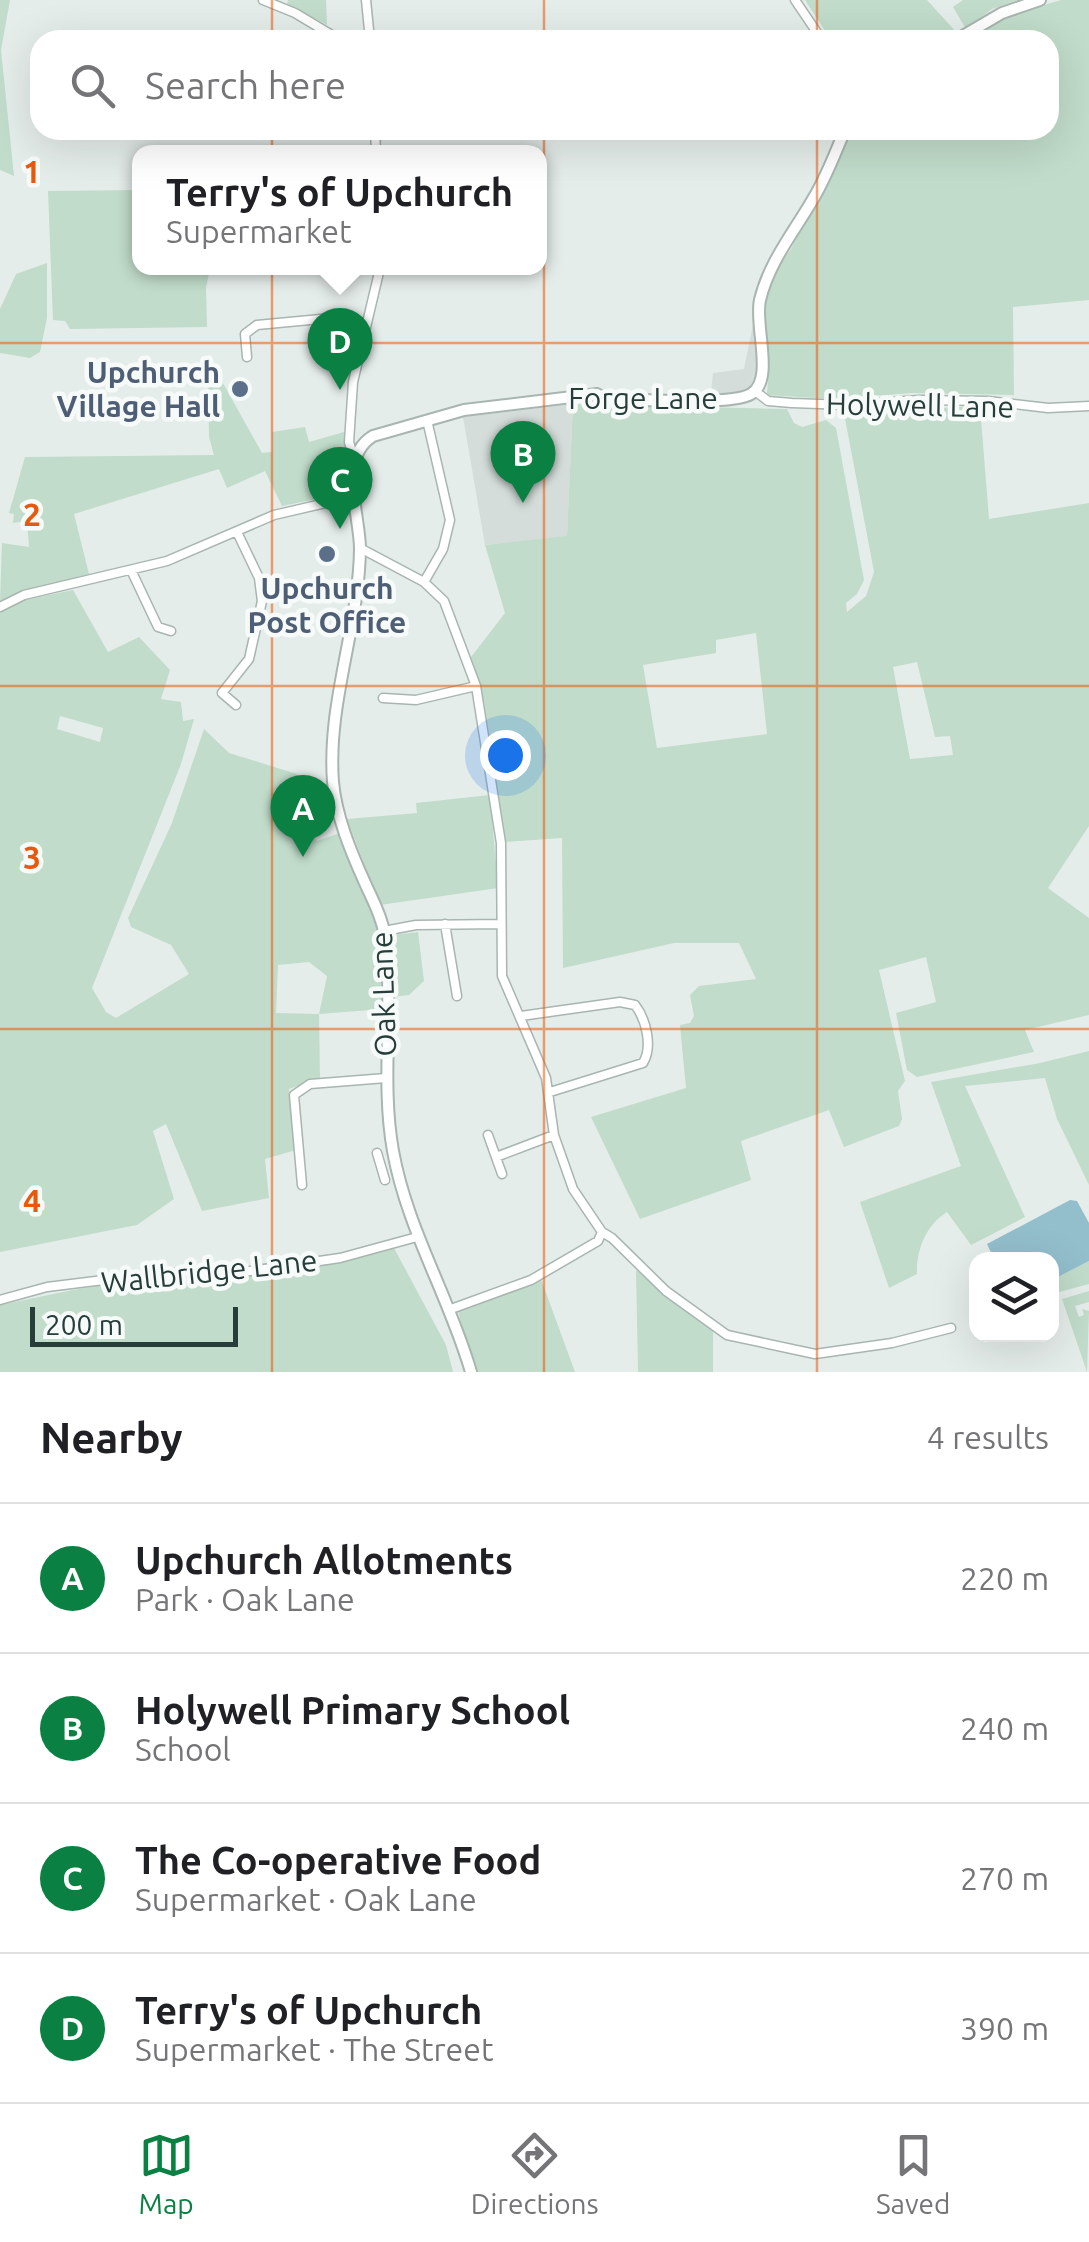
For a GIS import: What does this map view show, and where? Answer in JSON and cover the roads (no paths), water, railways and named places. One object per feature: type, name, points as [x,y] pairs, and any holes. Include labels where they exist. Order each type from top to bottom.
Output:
[{"type":"street","points":[[262,0],[323,30]]},
{"type":"street","points":[[366,0],[369,30]]},
{"type":"street","points":[[794,0],[815,30]]},
{"type":"street","points":[[973,30],[1002,13],[1040,0]]},
{"type":"street","name":"Forge Lane","points":[[365,441],[427,420],[492,406],[597,394],[606,399],[716,400],[742,398],[756,391],[763,371],[758,320],[763,289],[781,250],[815,196],[840,140]]},
{"type":"street","points":[[354,460],[350,452],[352,386],[378,275]]},
{"type":"street","points":[[246,357],[245,334],[256,325],[342,317],[365,324]]},
{"type":"street","name":"Holywell Lane","points":[[756,391],[769,402],[847,405],[920,400],[1048,408],[1089,406]]},
{"type":"street","points":[[424,582],[444,547],[450,520],[427,420]]},
{"type":"street","points":[[352,436],[365,441]]},
{"type":"street","name":"Oak Lane","points":[[365,441],[354,460],[360,548],[356,604],[336,719],[333,780],[348,838],[384,931],[386,1078],[395,1162],[417,1237],[451,1310],[471,1372]]},
{"type":"street","points":[[0,606],[24,595],[174,559],[277,514],[356,496]]},
{"type":"street","points":[[236,705],[222,692],[248,661],[262,598],[260,580],[237,532]]},
{"type":"street","points":[[360,548],[424,582],[444,601],[476,686],[501,843],[502,976],[550,1092],[554,1136],[573,1189],[602,1232],[666,1291],[727,1335],[815,1354],[892,1343],[951,1328]]},
{"type":"street","points":[[130,570],[158,627],[171,631]]},
{"type":"street","points":[[388,702],[416,700],[476,686]]},
{"type":"street","points":[[445,924],[457,996]]},
{"type":"street","points":[[384,931],[445,924],[501,924]]},
{"type":"street","points":[[521,1016],[620,1002],[636,1005],[642,1014],[649,1051],[643,1063],[550,1092]]},
{"type":"street","points":[[302,1185],[292,1104],[298,1090],[310,1084],[386,1078]]},
{"type":"street","points":[[488,1135],[502,1174]]},
{"type":"street","points":[[496,1156],[554,1136]]},
{"type":"street","points":[[377,1153],[384,1180]]},
{"type":"street","points":[[380,1166],[395,1162]]},
{"type":"street","points":[[301,1169],[314,1168]]},
{"type":"street","points":[[451,1310],[532,1280],[598,1240],[602,1232]]},
{"type":"street","name":"Wallbridge Lane","points":[[0,1300],[47,1288],[128,1277],[250,1271],[340,1258],[417,1237]]},
{"type":"water","points":[[1070,1200],[1077,1201],[1089,1223],[1089,1261],[1059,1276],[1059,1252],[991,1252],[987,1244]]},
{"type":"place","name":"Upchurch Village Hall","points":[[240,389]]},
{"type":"place","name":"Terry's of Upchurch","points":[[340,390]]},
{"type":"place","name":"Holywell Primary School","points":[[523,503]]},
{"type":"place","name":"The Co-operative Food","points":[[340,529]]},
{"type":"place","name":"Upchurch Post Office","points":[[327,554]]},
{"type":"place","name":"Upchurch Allotments","points":[[303,857]]}]
